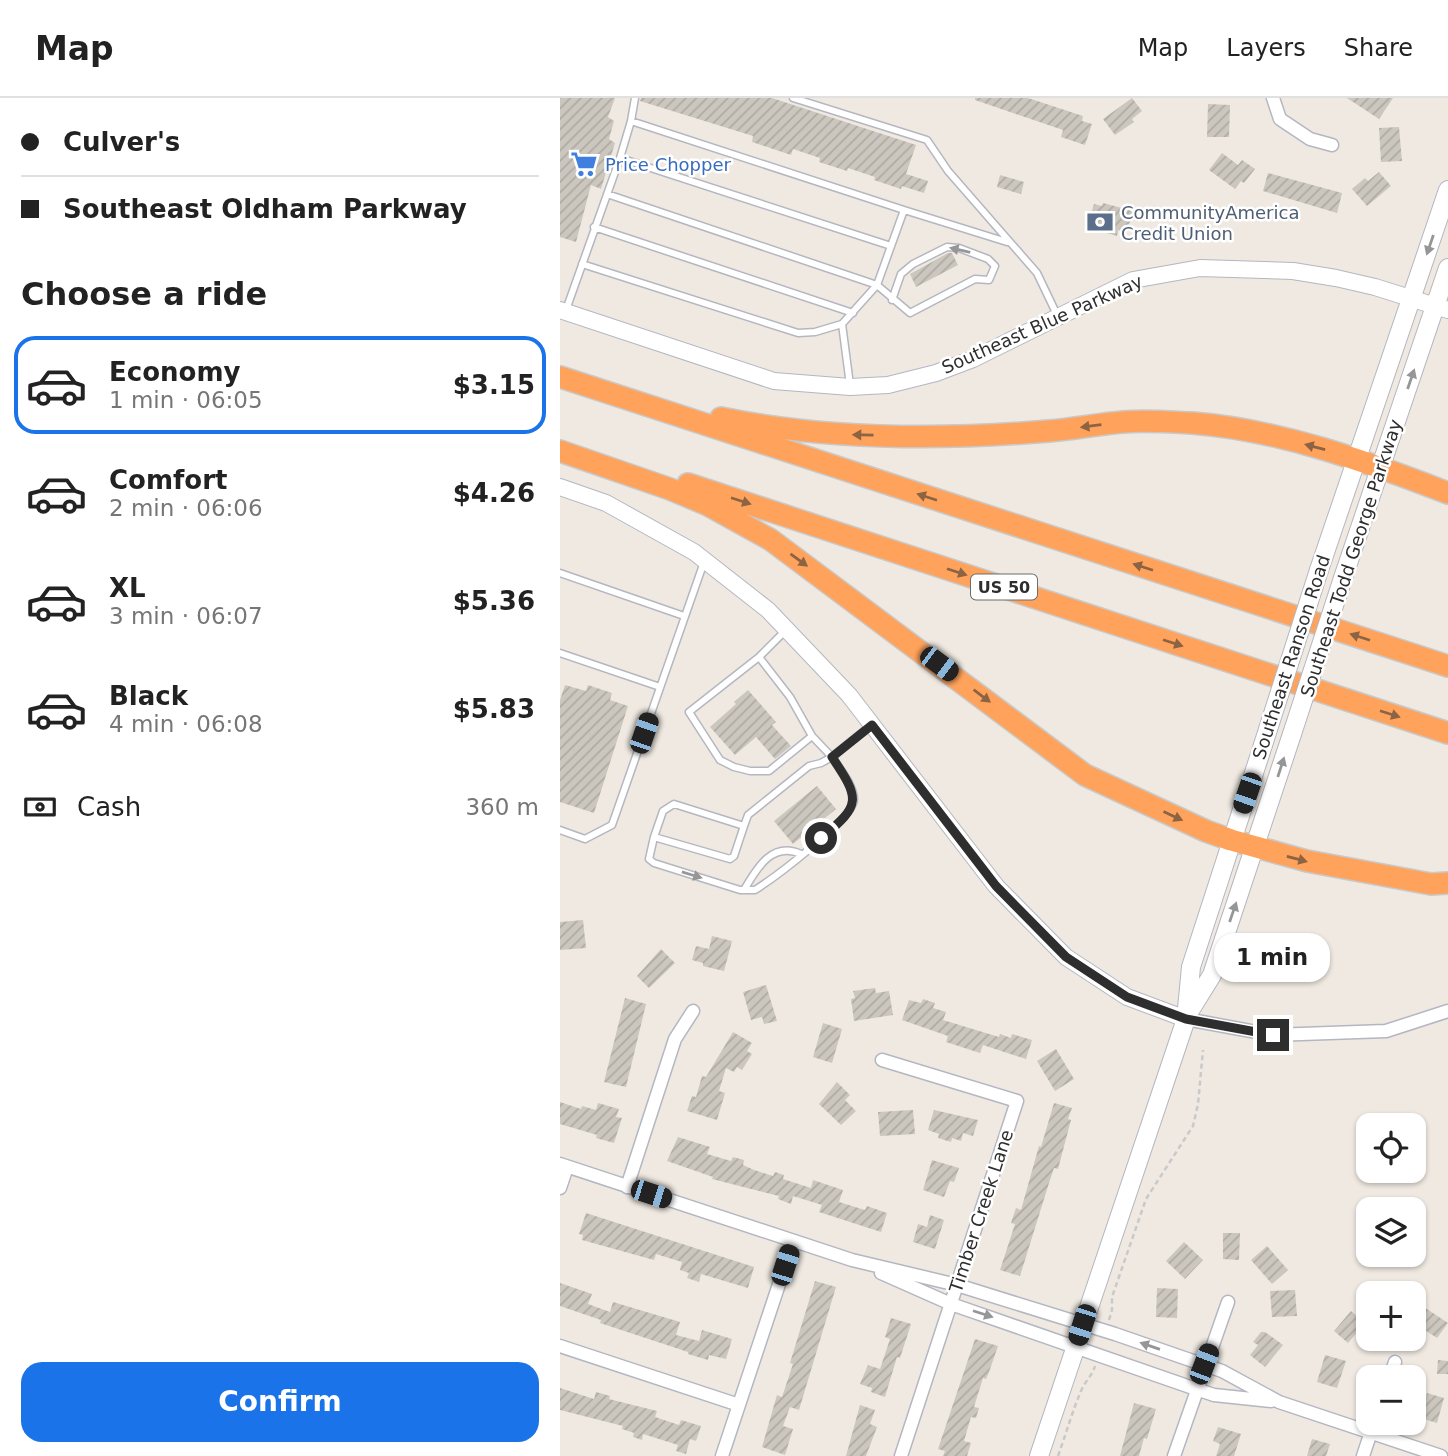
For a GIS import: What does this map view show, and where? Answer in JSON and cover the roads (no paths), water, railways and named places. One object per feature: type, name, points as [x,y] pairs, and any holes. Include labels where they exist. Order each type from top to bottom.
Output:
[{"type":"highway","points":[[560,377],[1448,666]]},
{"type":"highway","points":[[638,403],[657,399],[742,422],[825,434],[963,435],[1050,431],[1125,422],[1190,423],[1249,429],[1357,458],[1448,493]]},
{"type":"highway","name":"US 50","points":[[560,442],[1448,733]]},
{"type":"highway","points":[[560,451],[708,505],[771,540],[1085,775],[1231,840],[1332,866],[1431,884],[1448,883]]},
{"type":"main road","name":"Southeast Todd George Parkway","points":[[1357,458],[1448,190]]},
{"type":"main road","name":"Southeast Todd George Parkway","points":[[1255,847],[1380,467],[1442,308],[1448,268]]},
{"type":"main road","name":"Southeast Ranson Road","points":[[1186,1019],[1191,967],[1357,458]]},
{"type":"main road","name":"Southeast Ranson Road","points":[[1039,1456],[1186,1019],[1212,975],[1255,847]]},
{"type":"street","points":[[1273,98],[1279,119],[1310,139],[1332,145]]},
{"type":"street","name":"Southeast Blue Parkway","points":[[562,311],[774,380],[850,387],[888,385],[936,373],[973,359],[1133,280],[1200,268],[1293,271],[1336,278],[1442,308]]},
{"type":"street","points":[[560,487],[606,503],[694,552],[768,610],[849,695],[996,886],[1066,957],[1127,997],[1186,1019],[1273,1035],[1385,1031],[1448,1011]]},
{"type":"street","points":[[627,1186],[675,1039],[693,1011]]},
{"type":"street","name":"Timber Creek Lane","points":[[882,1060],[1017,1101],[901,1456]]},
{"type":"street","points":[[560,1188],[564,1165],[793,1242],[852,1260],[957,1285],[1204,1364],[1279,1402]]},
{"type":"street","points":[[722,1456],[793,1242]]},
{"type":"street","points":[[852,1260],[951,1304],[1214,1395],[1279,1402],[1356,1423]]},
{"type":"street","points":[[1174,1456],[1204,1364],[1228,1302]]},
{"type":"street","points":[[560,1346],[739,1405]]},
{"type":"street","points":[[1363,1456],[1370,1435]]},
{"type":"street","points":[[1391,1435],[1441,1456]]},
{"type":"lane","points":[[562,311],[620,158],[635,98]]},
{"type":"lane","points":[[793,98],[927,140],[948,171],[1037,273],[1058,317]]},
{"type":"lane","points":[[631,121],[1009,243]]},
{"type":"lane","points":[[620,158],[891,246]]},
{"type":"lane","points":[[607,194],[877,285],[892,300],[910,313],[975,279],[989,280],[995,266],[988,258],[960,248],[947,247],[913,264],[901,274],[892,300]]},
{"type":"lane","points":[[582,264],[798,333],[815,332],[842,324],[877,285],[904,210]]},
{"type":"lane","points":[[594,227],[853,313]]},
{"type":"lane","points":[[842,324],[850,387]]},
{"type":"lane","points":[[560,830],[585,839],[612,825],[704,560]]},
{"type":"lane","points":[[560,573],[684,616]]},
{"type":"lane","points":[[787,630],[689,712],[720,760],[750,771],[769,771],[812,736]]},
{"type":"lane","points":[[560,653],[660,687]]},
{"type":"lane","points":[[744,826],[674,804],[663,811],[649,859],[654,863],[744,890],[755,890],[841,822],[852,807],[854,797],[832,757],[812,736],[789,697],[759,656]]},
{"type":"lane","points":[[654,837],[725,860],[730,859],[734,856],[748,815],[809,765],[832,757],[872,725]]},
{"type":"lane","points":[[744,890],[763,860],[774,853],[793,850],[801,854]]},
{"type":"place","name":"Price Chopper","points":[[584,164]]},
{"type":"place","name":"CommunityAmerica Credit Union","points":[[1100,222]]}]
